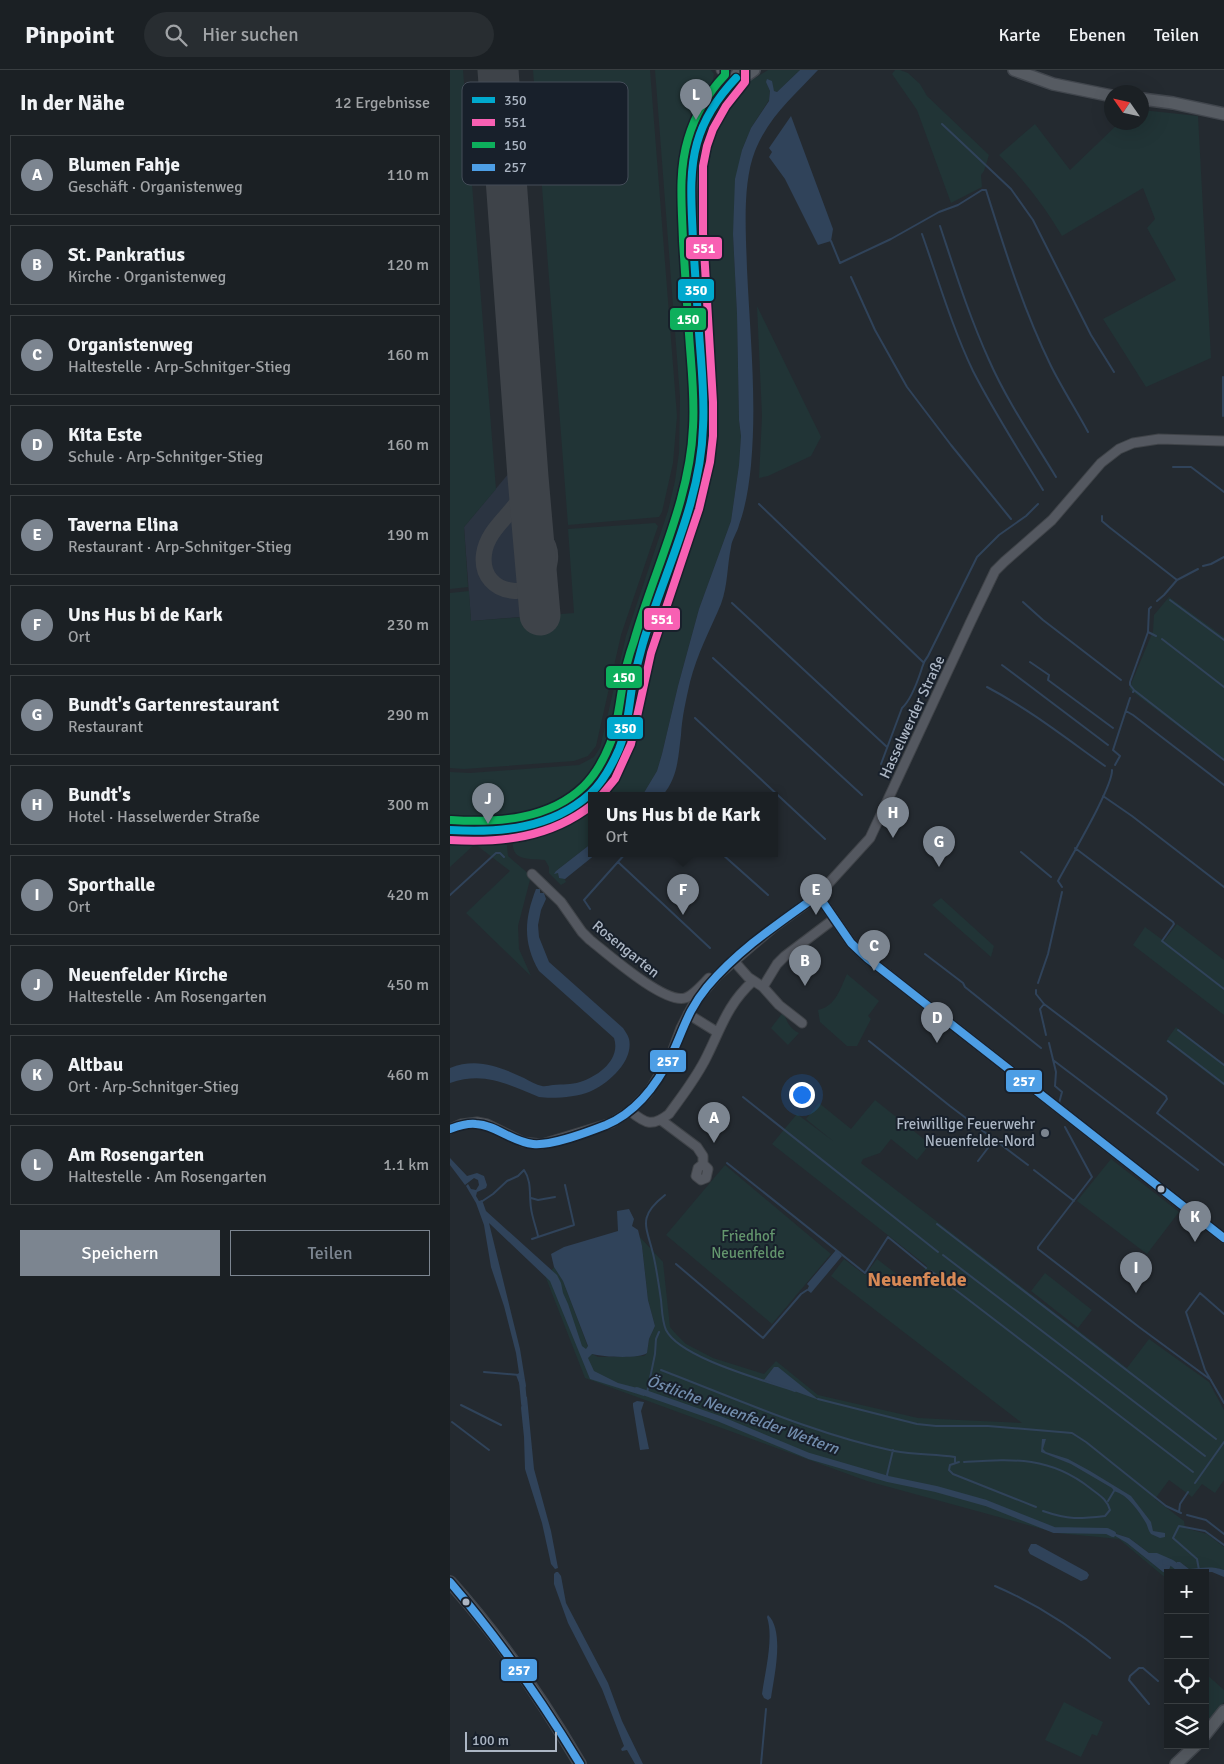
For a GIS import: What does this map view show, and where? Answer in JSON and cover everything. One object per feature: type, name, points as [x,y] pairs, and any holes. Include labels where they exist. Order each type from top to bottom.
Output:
[{"type":"main road","points":[[592,792],[607,772],[618,752],[640,653],[690,507],[700,462],[703,436],[703,384],[691,196],[692,172],[696,150],[705,121],[736,75],[747,75],[754,70]]},
{"type":"main road","points":[[1014,70],[1053,84],[1104,94]]},
{"type":"main road","points":[[1149,100],[1224,114]]},
{"type":"main road","points":[[450,830],[486,831],[540,824],[579,804],[588,796]]},
{"type":"main road","points":[[450,1582],[505,1648],[580,1764]]},
{"type":"main road","points":[[1209,1730],[1224,1711]]},
{"type":"main road","points":[[1176,1764],[1192,1749]]},
{"type":"street","points":[[721,70],[736,75]]},
{"type":"street","name":"Hasselwerder Straße","points":[[450,1129],[462,1124],[477,1122],[487,1124],[523,1142],[542,1144],[611,1123],[630,1111],[648,1093],[671,1055],[694,1003],[718,975],[733,960],[774,927],[818,895],[870,838],[995,571],[1052,520],[1101,463],[1119,449],[1133,443],[1160,440],[1224,442]]},
{"type":"street","name":"Rosengarten","points":[[532,874],[561,902],[582,932],[590,940],[657,991],[680,998],[687,998],[711,977],[718,975]]},
{"type":"street","points":[[818,895],[851,943],[867,958],[1224,1238]]},
{"type":"street","points":[[764,987],[776,964],[834,919]]},
{"type":"street","points":[[733,960],[753,981],[764,987],[779,1005],[802,1023]]},
{"type":"street","points":[[630,1111],[643,1122],[650,1123],[662,1120],[669,1114],[699,1071],[732,1005],[753,981]]},
{"type":"street","points":[[688,1014],[717,1032]]},
{"type":"street","points":[[662,1120],[697,1147],[703,1156],[703,1164]]},
{"type":"shaded area","points":[[509,473],[520,617],[471,621],[464,527]]},
{"type":"green space","points":[[450,70],[463,70],[462,185],[472,185],[496,489],[464,527],[468,587],[450,589]]},
{"type":"green space","points":[[533,70],[650,70],[677,416],[673,463],[662,512],[659,517],[568,525],[542,185],[628,185],[628,82],[534,82]]},
{"type":"green space","points":[[655,70],[711,70],[714,74],[692,118],[686,137],[680,186],[695,407],[692,460],[681,512],[640,626],[611,748],[604,763],[589,784],[577,795],[539,815],[473,822],[450,820],[450,772],[470,773],[579,765],[594,757],[600,748],[626,636],[668,511],[679,453],[680,397]]},
{"type":"green space","points":[[768,70],[800,70],[777,92],[766,81],[770,91],[769,100],[751,128],[742,150],[733,234],[741,436],[731,521],[699,609],[657,771],[644,792],[598,792],[611,776],[624,748],[641,666],[699,489],[698,209],[701,162],[705,143],[719,111],[734,92],[750,77],[755,78]]},
{"type":"green space","points":[[895,70],[908,73],[920,84],[927,96],[989,155],[981,175],[982,187],[951,203],[917,110],[892,74]]},
{"type":"green space","points":[[1149,111],[1198,116],[1211,358],[1146,387],[1103,319],[1176,280],[1147,228],[1155,219],[1143,188],[1062,236],[1033,193],[999,155],[1035,124],[1070,170],[1112,130],[1149,130]]},
{"type":"green space","points":[[757,306],[821,437],[811,456],[768,476],[759,478],[762,416]]},
{"type":"green space","points":[[655,523],[658,526],[621,635],[596,746],[588,756],[574,761],[464,769],[450,768],[450,593],[469,591],[471,621],[574,613],[568,529]]},
{"type":"green space","points":[[1169,597],[1224,637],[1224,761],[1129,689],[1153,631],[1154,615]]},
{"type":"green space","points":[[588,801],[588,846],[556,871],[559,874],[558,877],[564,878],[566,882],[561,885],[549,873],[549,867],[545,860],[522,857],[514,851],[513,838],[529,835],[529,832]]},
{"type":"green space","points":[[450,835],[469,837],[506,836],[508,856],[531,876],[518,926],[519,949],[531,976],[466,913],[510,871],[475,844],[450,867]]},
{"type":"green space","points":[[941,898],[994,946],[991,957],[932,905]]},
{"type":"green space","points":[[1177,924],[1224,960],[1224,1015],[1133,945],[1145,927],[1164,941]]},
{"type":"green space","points":[[847,974],[879,1001],[868,1016],[871,1019],[857,1046],[847,1046],[820,1022],[818,1010],[833,1001]]},
{"type":"green space","points":[[784,1011],[788,1024],[799,1033],[788,1045],[771,1028]]},
{"type":"green space","points":[[1176,1027],[1224,1064],[1224,1086],[1166,1041]]},
{"type":"green space","points":[[875,1100],[930,1144],[917,1160],[891,1139],[880,1153],[863,1159],[861,1163],[1127,1368],[1149,1339],[1209,1382],[1224,1410],[1224,1480],[1215,1493],[1202,1484],[1192,1497],[1169,1480],[1155,1499],[1184,1521],[1185,1528],[1207,1534],[1224,1547],[1224,1570],[1217,1568],[1189,1569],[1180,1562],[1175,1567],[1176,1569],[1164,1569],[1164,1577],[1119,1539],[1057,1533],[867,1481],[585,1378],[546,1278],[554,1267],[563,1281],[588,1347],[587,1349],[592,1354],[598,1357],[644,1356],[647,1353],[649,1339],[655,1326],[648,1300],[642,1246],[638,1235],[663,1262],[670,1327],[686,1344],[713,1358],[764,1374],[776,1361],[818,1395],[918,1418],[1022,1423],[831,1276],[844,1259],[865,1275],[877,1259],[912,1286],[927,1266],[772,1144],[797,1114],[833,1141],[806,1119],[819,1103],[851,1129]],"holes":[[[1111,1532],[1129,1538],[1149,1553],[1157,1553],[1163,1572]]]},
{"type":"green space","points":[[1111,1159],[1179,1212],[1147,1254],[1077,1201]]},
{"type":"green space","name":"Friedhof Neuenfelde","points":[[725,1165],[831,1254],[772,1324],[666,1235]]},
{"type":"green space","points":[[1045,1273],[1092,1310],[1078,1328],[1031,1291]]},
{"type":"green space","points":[[1209,1677],[1224,1690],[1224,1702],[1209,1722]]},
{"type":"green space","points":[[1064,1702],[1103,1722],[1097,1736],[1092,1734],[1081,1757],[1045,1740]]},
{"type":"water","points":[[800,70],[818,70],[767,127],[751,164],[746,194],[753,416],[753,441],[748,488],[741,518],[732,544],[721,604],[700,652],[690,682],[674,775],[665,792],[644,792],[657,771],[699,609],[731,521],[741,436],[733,234],[735,179],[742,150],[751,128],[769,101],[770,91],[766,82],[767,79],[772,81],[774,91],[777,92]]},
{"type":"water","points":[[791,116],[833,229],[831,241],[818,245],[785,179],[769,157],[772,152],[769,148]]},
{"type":"water","points":[[588,846],[588,857],[592,857],[565,879],[559,878],[558,873],[554,874]]},
{"type":"water","points":[[536,889],[540,889],[540,893],[544,893],[546,899],[541,910],[538,925],[539,937],[549,962],[623,1028],[629,1039],[628,1055],[624,1063],[611,1078],[584,1094],[551,1098],[539,1097],[506,1084],[474,1078],[450,1083],[450,1068],[470,1063],[479,1063],[497,1067],[543,1086],[573,1084],[594,1076],[607,1066],[611,1060],[615,1046],[614,1038],[539,971],[534,961],[528,941],[527,921]]},
{"type":"water","points":[[450,1158],[467,1176],[477,1173],[484,1176],[486,1188],[477,1192],[476,1196],[479,1201],[482,1200],[486,1211],[557,1275],[582,1346],[586,1349],[588,1346],[563,1281],[554,1267],[551,1254],[564,1247],[618,1231],[617,1211],[629,1209],[634,1219],[632,1226],[638,1230],[642,1246],[648,1300],[655,1326],[649,1339],[647,1353],[643,1355],[612,1357],[592,1354],[588,1358],[594,1371],[618,1383],[645,1390],[644,1396],[590,1379],[550,1281],[489,1223],[520,1349],[526,1386],[521,1388],[516,1375],[519,1373],[516,1353],[504,1306],[491,1267],[484,1225],[476,1203],[466,1186],[468,1184],[471,1189],[476,1190],[479,1185],[478,1180],[474,1178],[465,1185],[450,1165]]},
{"type":"water","points":[[836,1250],[842,1256],[811,1293],[807,1290],[809,1286],[807,1284]]},
{"type":"water","points":[[774,1367],[778,1367],[819,1400],[764,1380]]},
{"type":"water","points":[[523,1395],[527,1397],[534,1469],[551,1531],[558,1568],[555,1569],[551,1564],[542,1523],[525,1469],[521,1408]]},
{"type":"water","points":[[637,1401],[644,1402],[641,1411],[649,1449],[640,1450],[633,1406],[633,1403]]},
{"type":"water","points":[[1042,1439],[1046,1439],[1043,1449],[1046,1452],[1068,1459],[1131,1496],[1151,1522],[1153,1531],[1165,1533],[1165,1537],[1160,1538],[1151,1534],[1140,1513],[1124,1496],[1071,1464],[1041,1452]]},
{"type":"water","points":[[1107,1531],[1129,1538],[1149,1553],[1157,1553],[1173,1560],[1169,1569],[1164,1569],[1163,1572],[1127,1543]]},
{"type":"water","points":[[1031,1544],[1036,1544],[1087,1572],[1089,1575],[1087,1579],[1081,1581],[1030,1554],[1028,1550]]},
{"type":"water","points":[[1177,1562],[1180,1562],[1189,1569],[1176,1569],[1175,1567]]},
{"type":"water","points":[[1211,1568],[1220,1569],[1224,1570],[1224,1577],[1209,1572],[1209,1569],[1189,1569]]},
{"type":"water","points":[[556,1572],[561,1576],[566,1603],[608,1683],[622,1721],[643,1764],[635,1764],[627,1750],[622,1751],[621,1749],[624,1746],[602,1689],[568,1623],[554,1584],[554,1574]]},
{"type":"water","points":[[768,1615],[773,1622],[776,1632],[777,1655],[771,1698],[768,1700],[762,1694],[770,1635]]},
{"type":"waterway","points":[[942,124],[1011,189],[1033,220],[1091,335],[1114,372]]},
{"type":"waterway","points":[[831,241],[840,263],[891,239],[939,212],[958,205],[982,190],[986,190],[1015,279],[1041,345],[1088,432]]},
{"type":"waterway","points":[[940,226],[969,310],[989,360],[1012,405],[1056,477]]},
{"type":"waterway","points":[[922,234],[952,320],[973,371],[1043,490]]},
{"type":"waterway","points":[[851,277],[875,330],[907,387],[1011,519]]},
{"type":"waterway","points":[[1223,377],[1223,416]]},
{"type":"waterway","points":[[1173,467],[1191,467],[1224,492]]},
{"type":"waterway","points":[[759,504],[923,662]]},
{"type":"waterway","points":[[881,764],[902,708],[908,701],[918,681],[924,662],[977,557],[999,535],[1026,516],[1038,504]]},
{"type":"waterway","points":[[1102,516],[1102,521],[1109,527],[1177,580]]},
{"type":"waterway","points":[[1203,566],[1224,557]]},
{"type":"waterway","points":[[1157,601],[1177,580],[1198,569]]},
{"type":"waterway","points":[[1170,600],[1224,640]]},
{"type":"waterway","points":[[1023,602],[1043,620],[1121,680]]},
{"type":"waterway","points":[[732,603],[887,747]]},
{"type":"waterway","points":[[1133,692],[1134,690],[1130,682],[1148,632],[1149,609],[1151,607]]},
{"type":"waterway","points":[[1148,632],[1156,636]]},
{"type":"waterway","points":[[1162,639],[1224,687]]},
{"type":"waterway","points":[[713,658],[862,795]]},
{"type":"waterway","points":[[1030,662],[1049,675],[1048,680],[1113,728]]},
{"type":"waterway","points":[[1002,665],[1108,745]]},
{"type":"waterway","points":[[987,687],[1033,715],[1105,766]]},
{"type":"waterway","points":[[1134,690],[1224,760]]},
{"type":"waterway","points":[[1115,765],[1120,756],[1113,750],[1130,698]]},
{"type":"waterway","points":[[1126,711],[1224,785]]},
{"type":"waterway","points":[[695,718],[775,792]]},
{"type":"waterway","points":[[1062,887],[1058,881],[1106,792],[1112,770]]},
{"type":"waterway","points":[[778,795],[825,839]]},
{"type":"waterway","points":[[1103,796],[1224,887]]},
{"type":"waterway","points":[[1075,848],[1173,922],[1174,924],[1162,941],[1224,989]]},
{"type":"waterway","points":[[1021,852],[1051,877]]},
{"type":"waterway","points":[[450,895],[496,853],[500,853],[504,857]]},
{"type":"waterway","points":[[590,909],[584,900],[622,857]]},
{"type":"waterway","points":[[725,857],[768,895]]},
{"type":"waterway","points":[[618,862],[710,948]]},
{"type":"waterway","points":[[1038,983],[1048,954],[1062,892]]},
{"type":"waterway","points":[[925,954],[1041,1048]]},
{"type":"waterway","points":[[1036,990],[1036,994],[1044,1004],[1166,1096],[1167,1099],[1157,1113],[1224,1165]]},
{"type":"waterway","points":[[1044,1004],[1040,1009],[1046,1035]]},
{"type":"waterway","points":[[1178,1030],[1224,1065]]},
{"type":"waterway","points":[[869,1041],[1028,1165]]},
{"type":"waterway","points":[[1168,1041],[1224,1084]]},
{"type":"waterway","points":[[1049,1043],[1056,1072],[1055,1086],[1062,1092],[1059,1103]]},
{"type":"waterway","points":[[1053,1060],[1198,1170]]},
{"type":"waterway","points":[[743,1097],[938,1252]]},
{"type":"waterway","points":[[1065,1127],[1092,1177],[1038,1249],[1211,1380]]},
{"type":"waterway","points":[[978,1161],[994,1140]]},
{"type":"waterway","points":[[727,1163],[865,1273],[888,1237],[926,1268]]},
{"type":"waterway","points":[[481,1202],[524,1170],[527,1174],[530,1203],[538,1236]]},
{"type":"waterway","points":[[1034,1170],[1074,1201]]},
{"type":"waterway","points":[[532,1239],[574,1225],[565,1185]]},
{"type":"waterway","points":[[665,1195],[650,1210],[646,1223],[656,1268],[666,1330],[674,1340],[705,1359],[795,1391]]},
{"type":"waterway","points":[[531,1198],[538,1200],[555,1197]]},
{"type":"waterway","points":[[937,1224],[1216,1439]]},
{"type":"waterway","points":[[943,1255],[1205,1456]]},
{"type":"waterway","points":[[676,1264],[763,1338],[801,1294],[807,1290]]},
{"type":"waterway","points":[[931,1271],[1193,1472]]},
{"type":"waterway","points":[[1224,1314],[1200,1293],[1186,1312],[1205,1370],[1224,1403]]},
{"type":"waterway","points":[[647,1393],[656,1339],[659,1332]]},
{"type":"waterway","points":[[661,1370],[805,1426],[894,1451],[955,1457],[955,1462]]},
{"type":"waterway","points":[[484,1372],[519,1375]]},
{"type":"waterway","points":[[522,1381],[524,1403]]},
{"type":"waterway","name":"Östliche Neuenfelder Wettern","points":[[637,1390],[720,1419],[809,1456],[888,1479],[936,1489],[986,1503],[1054,1530],[1107,1531],[1113,1534]]},
{"type":"waterway","points":[[818,1399],[917,1424],[988,1426],[1072,1433],[1166,1506],[1181,1513]]},
{"type":"waterway","points":[[461,1405],[501,1425]]},
{"type":"waterway","points":[[452,1422],[489,1450]]},
{"type":"waterway","points":[[1195,1483],[1224,1442]]},
{"type":"waterway","points":[[888,1479],[887,1475],[893,1450]]},
{"type":"waterway","points":[[964,1462],[1015,1460],[1045,1465],[1060,1470],[1090,1488],[1105,1500],[1110,1510],[1105,1516],[1081,1518],[1060,1516],[1043,1511]]},
{"type":"waterway","points":[[959,1462],[950,1465],[949,1470],[953,1474],[1036,1507]]},
{"type":"waterway","points":[[1108,1501],[1114,1491]]},
{"type":"waterway","points":[[1179,1512],[1180,1504],[1188,1492]]},
{"type":"waterway","points":[[1187,1515],[1206,1520],[1224,1534]]},
{"type":"waterway","points":[[1199,1569],[1197,1559],[1173,1538],[1179,1526],[1205,1531],[1224,1545]]},
{"type":"waterway","name":"Östliche Neuenfelder Wettern","points":[[1165,1562],[1172,1563],[1180,1569]]},
{"type":"waterway","points":[[995,1586],[1055,1618],[1110,1658]]},
{"type":"waterway","points":[[1149,1704],[1129,1680],[1130,1676],[1139,1668],[1143,1668],[1158,1681]]},
{"type":"waterway","points":[[761,1764],[766,1709]]},
{"type":"taxiway","points":[[528,477],[520,498],[492,533],[484,554],[485,569],[491,580],[501,588],[512,591],[525,590],[536,584],[545,575],[550,560],[549,549],[535,522],[528,481]]},
{"type":"runway","points":[[498,70],[499,82]]},
{"type":"runway","points":[[506,185],[540,615]]},
{"type":"transit line","name":"551","points":[[604,792],[615,779],[631,744],[651,653],[699,509],[710,462],[713,436],[713,402],[703,233],[703,166],[713,129],[726,106],[745,82],[745,70]]},
{"type":"transit line","name":"150","points":[[451,820],[504,820],[522,817],[555,806],[584,786],[602,761],[613,737],[627,662],[678,509],[690,455],[694,404],[683,241],[681,190],[683,164],[694,121],[713,89],[725,75],[725,71]]},
{"type":"transit line","name":"350","points":[[592,792],[607,773],[622,741],[632,687],[643,643],[689,510],[696,482],[701,455],[704,403],[693,242],[692,167],[697,143],[708,116],[723,93],[736,78]]},
{"type":"transit line","name":"350","points":[[450,830],[487,831],[542,822],[575,806],[588,796]]},
{"type":"transit line","name":"551","points":[[450,840],[488,840],[524,836],[559,825],[588,808]]},
{"type":"transit line","name":"257","points":[[450,1129],[469,1124],[483,1125],[525,1143],[541,1144],[580,1135],[617,1119],[637,1104],[660,1076],[691,1011],[707,987],[745,949],[818,895],[851,943],[867,958],[1224,1238]]},
{"type":"transit line","name":"257","points":[[450,1582],[486,1625],[519,1670],[580,1764]]},
{"type":"place","name":"Am Rosengarten","points":[[696,120]]},
{"type":"place","name":"Neuenfelder Kirche","points":[[488,824]]},
{"type":"place","name":"Bundt's","points":[[893,838]]},
{"type":"place","name":"Bundt's Gartenrestaurant","points":[[939,867]]},
{"type":"place","name":"Uns Hus bi de Kark","points":[[683,915]]},
{"type":"place","name":"Taverna Elina","points":[[816,915]]},
{"type":"place","name":"Organistenweg","points":[[874,971]]},
{"type":"place","name":"St. Pankratius","points":[[805,986]]},
{"type":"place","name":"Kita Este","points":[[937,1043]]},
{"type":"place","name":"Freiwillige Feuerwehr Neuenfelde-Nord","points":[[1045,1133]]},
{"type":"place","name":"Blumen Fahje","points":[[714,1143]]},
{"type":"place","name":"Altbau","points":[[1195,1242]]},
{"type":"place","name":"Sporthalle","points":[[1136,1293]]},
{"type":"district","name":"Neuenfelde","points":[[917,1279]]}]
